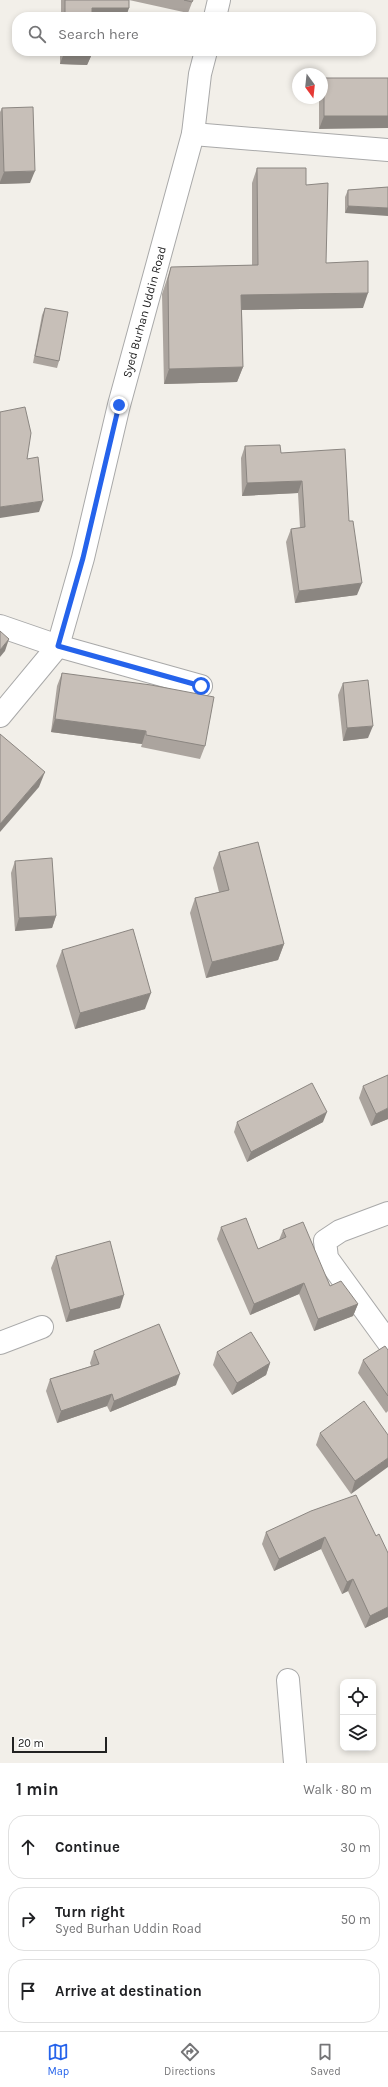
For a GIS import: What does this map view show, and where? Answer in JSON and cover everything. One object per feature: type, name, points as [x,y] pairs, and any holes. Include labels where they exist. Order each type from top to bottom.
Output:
[{"type":"street","points":[[216,12],[219,0]]},
{"type":"street","name":"Syed Burhan Uddin Road","points":[[0,716],[58,646],[83,558],[119,405],[193,134],[200,74],[205,56]]},
{"type":"street","points":[[193,134],[388,150]]},
{"type":"street","points":[[0,626],[58,646],[201,686]]},
{"type":"street","points":[[388,1213],[340,1231],[325,1241],[328,1258],[388,1342]]},
{"type":"street","points":[[0,1343],[42,1327]]},
{"type":"street","points":[[288,1680],[295,1763]]},
{"type":"building","points":[[65,0],[129,0],[129,8],[92,8],[92,12],[65,12]]},
{"type":"building","points":[[328,78],[388,78],[388,116],[324,116],[324,104],[328,104]]},
{"type":"building","points":[[33,107],[35,171],[4,172],[2,108]]},
{"type":"building","points":[[257,168],[306,168],[306,185],[328,183],[326,263],[368,261],[368,293],[241,295],[243,367],[169,369],[168,279],[171,267],[258,265]]},
{"type":"building","points":[[388,187],[388,208],[348,206],[348,190]]},
{"type":"building","points":[[45,308],[68,312],[59,361],[35,356]]},
{"type":"building","points":[[25,407],[31,433],[27,459],[38,457],[43,501],[0,507],[0,412]]},
{"type":"building","points":[[280,445],[281,453],[345,449],[349,521],[353,521],[362,583],[299,591],[291,529],[305,527],[302,481],[247,483],[245,446]]},
{"type":"building","points":[[0,631],[9,639],[0,650]]},
{"type":"building","points":[[62,673],[151,685],[214,697],[205,746],[146,735],[146,731],[55,719]]},
{"type":"building","points":[[368,680],[373,726],[347,728],[343,683]]},
{"type":"building","points":[[0,734],[45,772],[0,824]]},
{"type":"building","points":[[258,842],[284,944],[212,962],[195,898],[229,890],[219,852]]},
{"type":"building","points":[[52,858],[56,916],[19,918],[15,861]]},
{"type":"building","points":[[133,929],[151,993],[80,1013],[62,950]]},
{"type":"building","points":[[388,1075],[388,1108],[376,1114],[363,1086]]},
{"type":"building","points":[[312,1083],[327,1112],[251,1152],[237,1122]]},
{"type":"building","points":[[246,1218],[258,1249],[286,1237],[283,1230],[303,1222],[330,1286],[341,1281],[358,1304],[318,1319],[304,1283],[254,1304],[221,1227]]},
{"type":"building","points":[[110,1241],[124,1295],[70,1310],[56,1256]]},
{"type":"building","points":[[159,1324],[180,1374],[114,1401],[112,1394],[61,1411],[50,1379],[99,1364],[94,1351]]},
{"type":"building","points":[[251,1332],[270,1363],[237,1383],[217,1352]]},
{"type":"building","points":[[385,1346],[388,1350],[388,1396],[363,1360]]},
{"type":"building","points":[[364,1401],[388,1435],[388,1458],[355,1481],[320,1433]]},
{"type":"building","points":[[356,1495],[376,1536],[379,1534],[388,1553],[388,1607],[370,1616],[353,1579],[347,1582],[325,1537],[279,1559],[266,1532],[311,1511]]},
{"type":"route","points":[[119,405],[83,558],[58,646],[201,686]]}]
